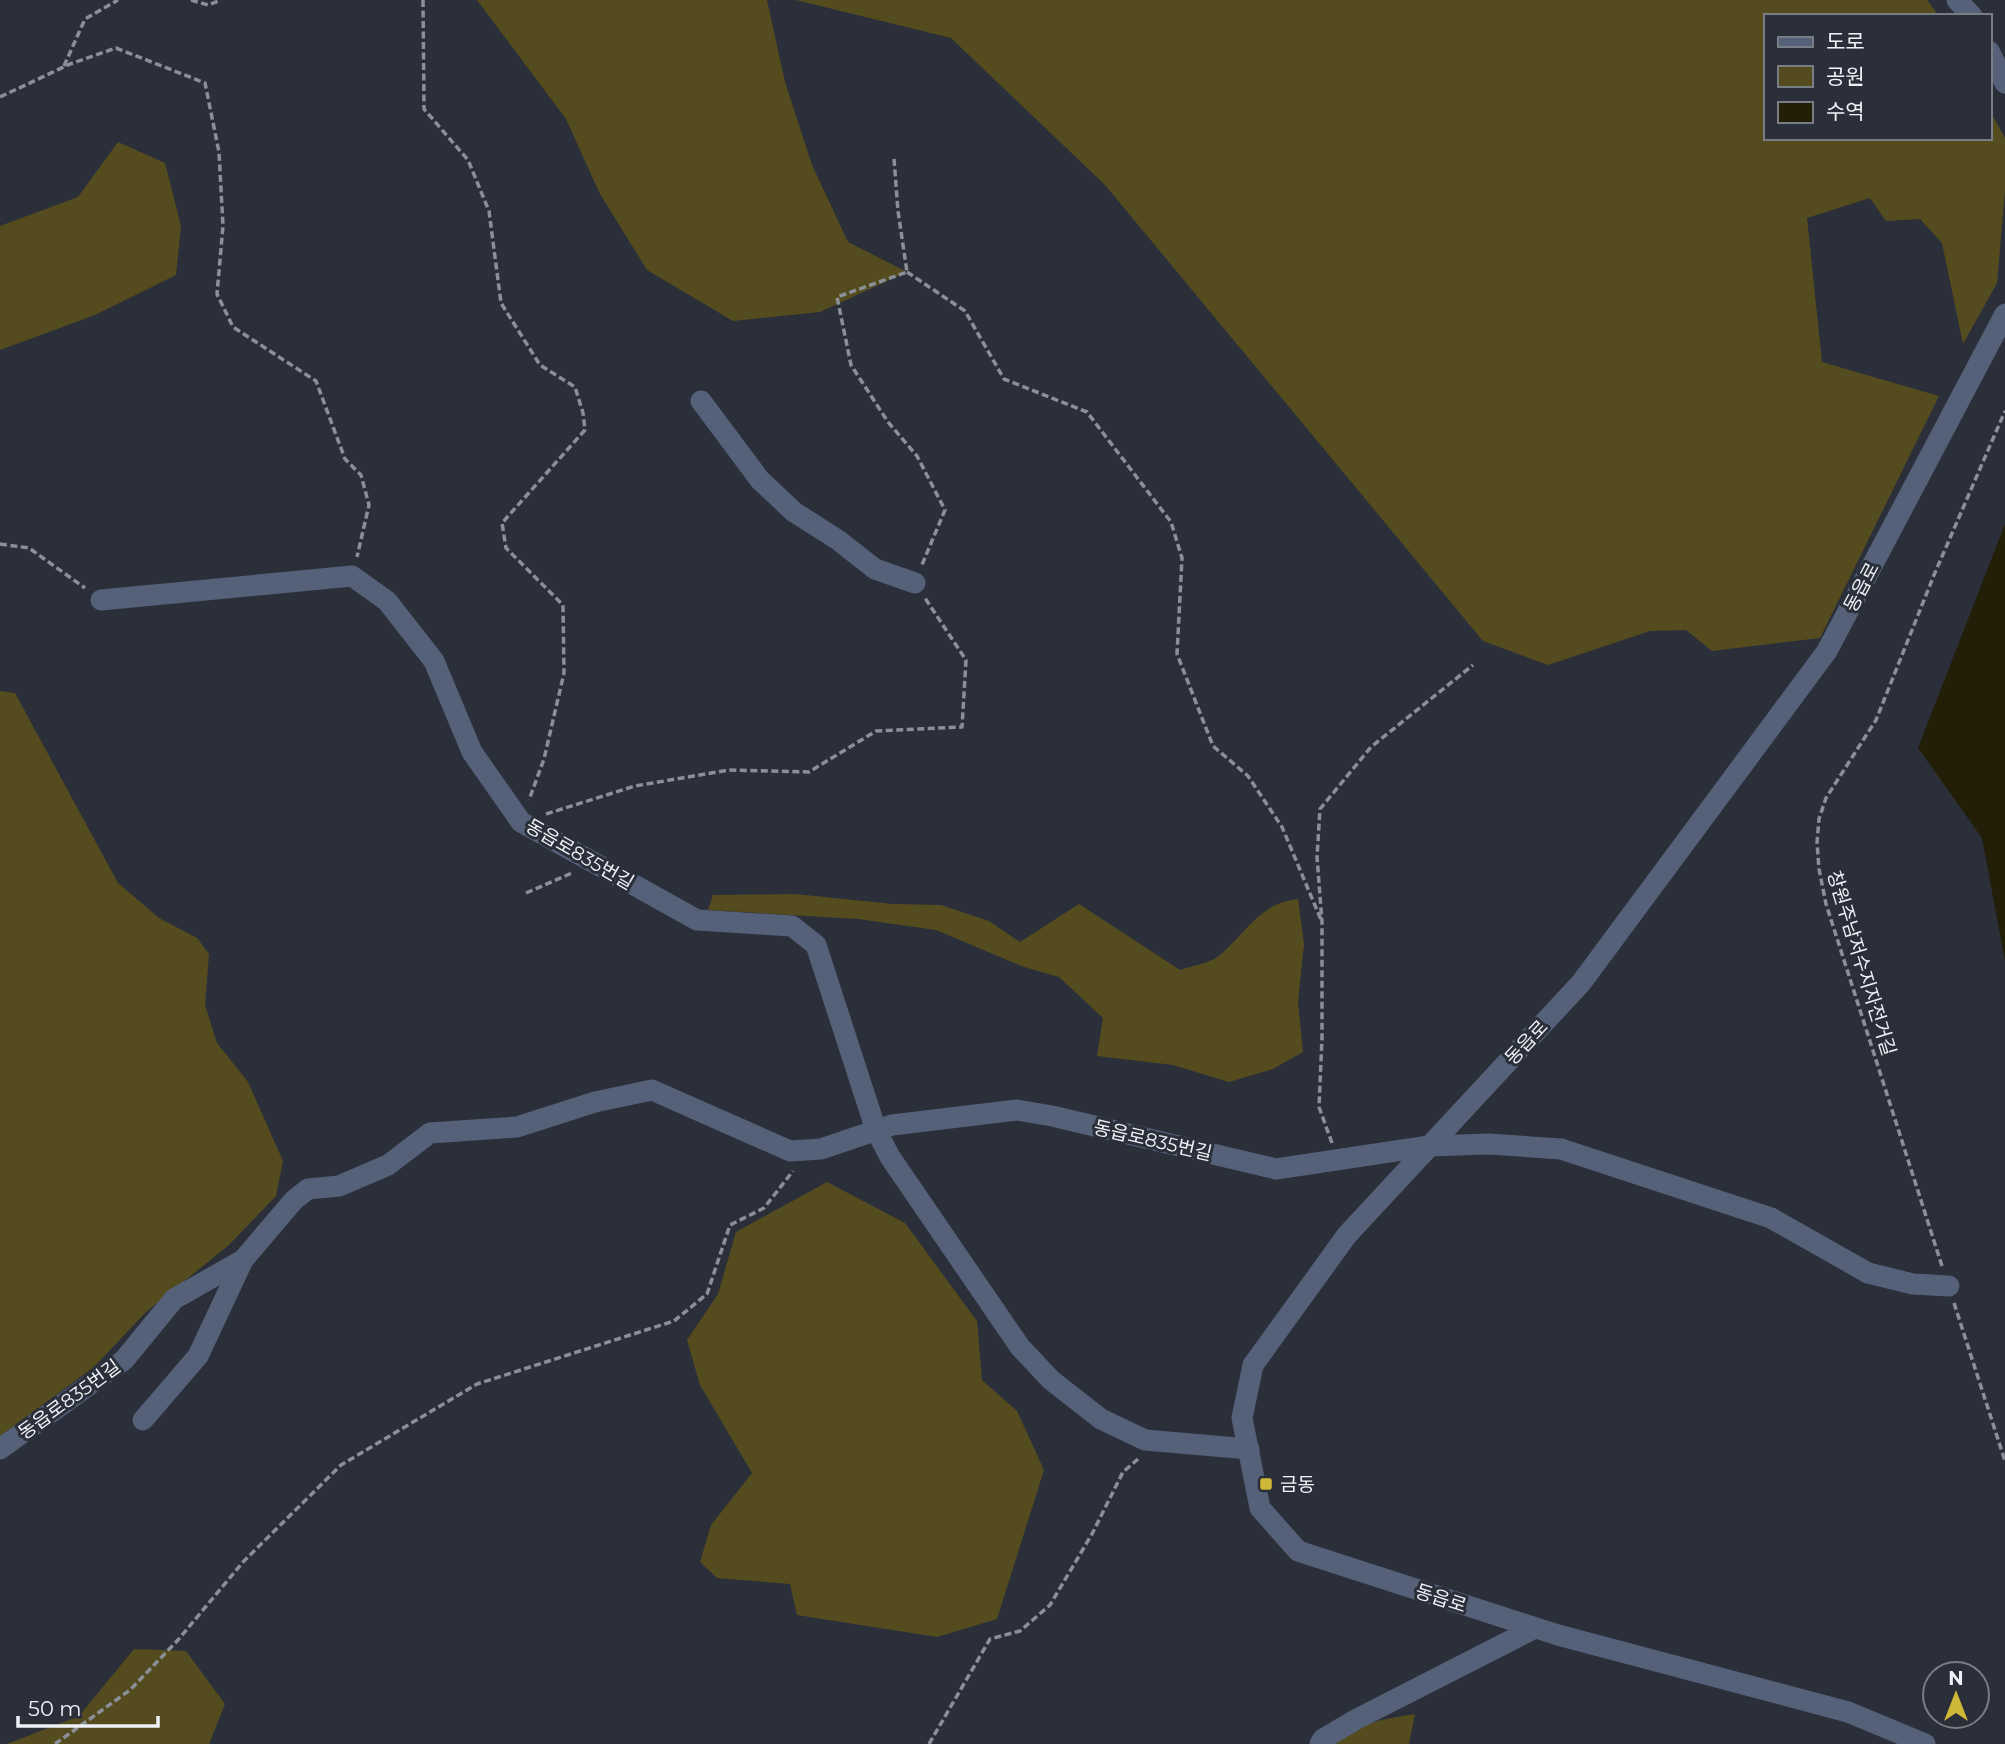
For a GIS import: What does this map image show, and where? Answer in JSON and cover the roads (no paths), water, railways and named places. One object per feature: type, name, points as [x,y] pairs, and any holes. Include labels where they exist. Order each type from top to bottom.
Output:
[{"type":"street","points":[[1957,0],[1970,14]]},
{"type":"street","points":[[1991,55],[2005,83]]},
{"type":"street","name":"동읍로","points":[[1925,1744],[1848,1712],[1535,1628],[1298,1551],[1260,1508],[1242,1418],[1253,1365],[1347,1235],[1581,983],[1827,651],[2005,314]]},
{"type":"street","points":[[701,401],[760,480],[794,512],[838,540],[875,569],[915,583]]},
{"type":"street","name":"동읍로835번길","points":[[101,600],[352,576],[387,601],[434,660],[472,752],[521,822],[698,920],[792,926],[816,945],[876,1130],[891,1157],[1020,1347],[1051,1380],[1101,1419],[1145,1440],[1249,1449]]},
{"type":"street","name":"동읍로835번길","points":[[0,1449],[124,1360],[174,1298],[243,1260],[295,1200],[308,1189],[339,1186],[388,1165],[430,1133],[517,1127],[595,1102],[652,1090],[790,1151],[821,1149],[892,1125],[1017,1110],[1276,1169],[1429,1146],[1489,1144],[1561,1149],[1770,1218],[1868,1273],[1913,1284],[1949,1286]]},
{"type":"street","points":[[143,1420],[198,1356],[243,1260]]},
{"type":"street","points":[[1320,1744],[1323,1739],[1354,1720],[1535,1628]]},
{"type":"water","points":[[2005,524],[2005,961],[1982,838],[1918,748]]},
{"type":"place","name":"금동","points":[[1266,1484]]}]
